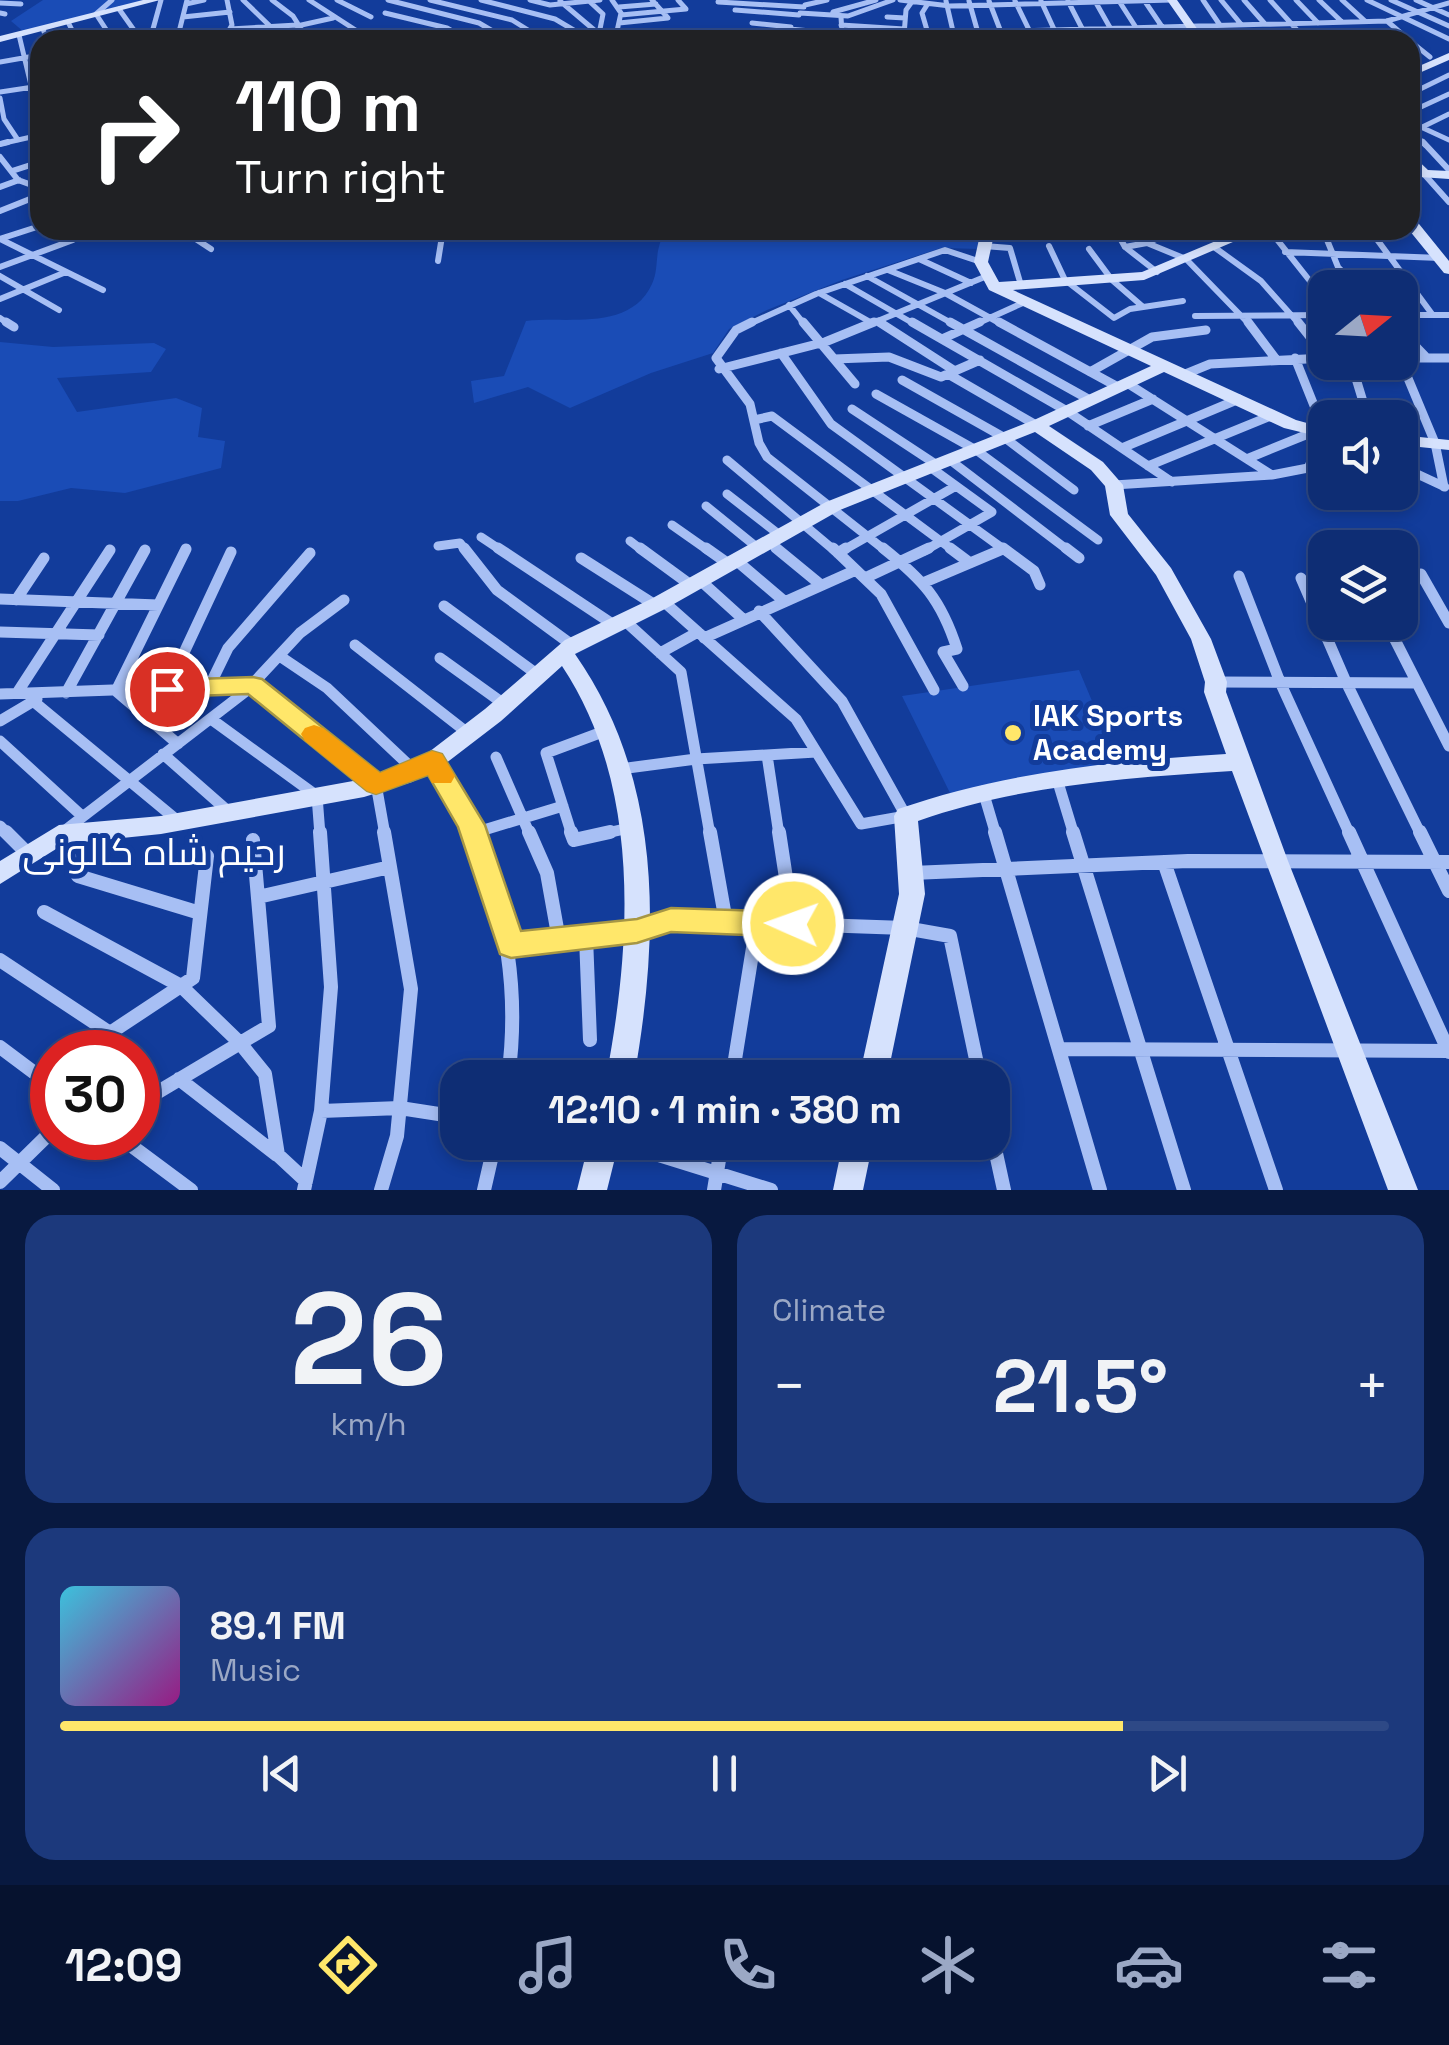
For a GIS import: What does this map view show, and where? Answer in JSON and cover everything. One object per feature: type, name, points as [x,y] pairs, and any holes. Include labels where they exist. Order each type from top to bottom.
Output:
[{"type":"street","points":[[53,30],[115,4],[158,0],[153,30]]},
{"type":"street","points":[[179,30],[186,2],[204,0]]},
{"type":"street","points":[[227,0],[230,29],[273,28],[334,18]]},
{"type":"street","points":[[243,0],[273,28]]},
{"type":"street","points":[[272,0],[294,16],[301,30]]},
{"type":"street","points":[[309,0],[353,30]]},
{"type":"street","points":[[319,7],[351,0]]},
{"type":"street","points":[[388,0],[479,23],[491,30]]},
{"type":"street","points":[[412,0],[385,12],[451,30]]},
{"type":"street","points":[[430,0],[512,20],[528,30]]},
{"type":"street","points":[[481,0],[556,18],[574,30]]},
{"type":"street","points":[[530,0],[600,0]]},
{"type":"street","points":[[589,0],[603,14],[599,30]]},
{"type":"street","points":[[612,0],[620,11],[616,30]]},
{"type":"street","points":[[620,11],[686,9],[678,0]]},
{"type":"street","points":[[792,0],[803,7]]},
{"type":"street","points":[[747,30],[752,23],[826,0]]},
{"type":"street","points":[[836,16],[836,10],[876,0]]},
{"type":"street","points":[[880,8],[897,0],[912,3],[1172,0],[1193,30]]},
{"type":"street","points":[[1144,0],[1162,28]]},
{"type":"street","points":[[1202,0],[1225,30]]},
{"type":"street","points":[[1221,0],[1246,30]]},
{"type":"street","points":[[1244,0],[1265,24]]},
{"type":"street","points":[[1270,0],[1297,30]]},
{"type":"street","points":[[1296,0],[1318,22]]},
{"type":"street","points":[[1319,0],[1342,22]]},
{"type":"street","points":[[1342,0],[1365,21]]},
{"type":"street","points":[[1366,0],[1449,39]]},
{"type":"street","points":[[1366,0],[1397,30]]},
{"type":"street","points":[[1392,0],[1449,26]]},
{"type":"street","points":[[1416,0],[1449,15]]},
{"type":"street","points":[[1068,2],[1083,30],[1387,20],[1449,4],[1441,0]]},
{"type":"street","points":[[340,1],[371,16]]},
{"type":"street","points":[[1095,1],[1111,29]]},
{"type":"street","points":[[1119,1],[1136,28]]},
{"type":"street","points":[[561,2],[593,30]]},
{"type":"street","points":[[619,23],[668,18],[654,2],[620,11]]},
{"type":"street","points":[[718,2],[803,7],[841,18],[840,30]]},
{"type":"street","points":[[1016,2],[1030,30]]},
{"type":"street","points":[[1041,2],[1055,30]]},
{"type":"street","points":[[0,3],[22,4]]},
{"type":"street","points":[[905,29],[906,10],[912,3]]},
{"type":"street","points":[[925,3],[922,13],[927,30]]},
{"type":"street","points":[[946,3],[953,30]]},
{"type":"street","points":[[969,3],[976,30]]},
{"type":"street","points":[[990,3],[1000,30]]},
{"type":"street","points":[[115,4],[134,30]]},
{"type":"street","points":[[789,30],[803,7]]},
{"type":"street","points":[[836,16],[880,8],[906,10]]},
{"type":"street","points":[[182,17],[230,12]]},
{"type":"street","points":[[725,12],[776,30]]},
{"type":"street","points":[[96,14],[106,30]]},
{"type":"street","points":[[886,16],[905,29]]},
{"type":"street","points":[[852,20],[905,29]]},
{"type":"street","points":[[68,22],[72,30]]},
{"type":"street","points":[[752,23],[776,30]]},
{"type":"street","points":[[841,25],[905,29]]},
{"type":"street","points":[[7,35],[24,58],[30,88],[0,95],[4,119],[18,140]]},
{"type":"street","points":[[0,62],[30,57]]},
{"type":"street","points":[[1427,61],[1449,74]]},
{"type":"street","points":[[1420,89],[1449,74]]},
{"type":"street","points":[[1420,108],[1449,94]]},
{"type":"street","points":[[1420,112],[1447,117]]},
{"type":"street","points":[[1422,128],[1447,117]]},
{"type":"street","points":[[1422,128],[1444,134],[1449,140]]},
{"type":"street","points":[[0,144],[30,138]]},
{"type":"street","points":[[1420,142],[1449,173]]},
{"type":"street","points":[[1,160],[30,185]]},
{"type":"street","points":[[12,172],[30,166]]},
{"type":"street","points":[[1420,169],[1449,202]]},
{"type":"street","points":[[1424,174],[1449,173]]},
{"type":"street","points":[[0,187],[30,179]]},
{"type":"street","points":[[0,210],[30,197]]},
{"type":"street","points":[[0,200],[14,206]]},
{"type":"street","points":[[1420,221],[1446,260]]},
{"type":"street","points":[[30,229],[0,239],[103,290]]},
{"type":"street","points":[[1420,233],[1446,260]]},
{"type":"street","points":[[0,267],[73,240]]},
{"type":"street","points":[[198,240],[211,248]]},
{"type":"street","points":[[438,261],[441,240]]},
{"type":"street","points":[[918,258],[984,260],[1082,240]]},
{"type":"street","points":[[1120,240],[1157,272]]},
{"type":"street","points":[[1125,247],[1154,240]]},
{"type":"street","points":[[1213,240],[1240,260],[1308,335]]},
{"type":"street","points":[[963,686],[943,652],[957,649],[946,615],[925,582],[754,442],[750,406],[738,386],[719,369],[716,358],[736,330],[819,293],[918,258],[957,251],[984,260],[1020,282],[1112,280],[1157,272],[1231,240]]},
{"type":"street","points":[[1277,240],[1308,280]]},
{"type":"street","points":[[1328,240],[1342,270]]},
{"type":"street","points":[[1377,240],[1432,314]]},
{"type":"street","points":[[1147,243],[1186,259],[1242,315],[1275,358]]},
{"type":"street","points":[[1049,246],[1065,280],[1114,318],[1142,306],[1183,301]]},
{"type":"street","points":[[719,369],[821,343],[920,304],[945,293],[984,260],[1010,248],[1020,282]]},
{"type":"street","points":[[1089,248],[1112,280],[1142,306]]},
{"type":"street","points":[[1285,252],[1446,260]]},
{"type":"street","points":[[984,260],[1025,302],[1308,429]]},
{"type":"street","points":[[886,270],[945,293],[1090,372],[1153,399],[1272,475]]},
{"type":"street","points":[[0,299],[66,272]]},
{"type":"street","points":[[0,276],[59,310]]},
{"type":"street","points":[[867,276],[1090,400]]},
{"type":"street","points":[[845,284],[1067,411],[1172,482]]},
{"type":"street","points":[[819,293],[874,322],[1036,425],[1097,466],[1114,485],[1119,515],[1164,572],[1185,607],[1216,682],[1215,692],[1276,861],[1403,1190]]},
{"type":"street","points":[[944,338],[1025,302]]},
{"type":"street","points":[[789,306],[855,384]]},
{"type":"street","points":[[1196,316],[1308,314]]},
{"type":"street","points":[[1418,314],[1449,316]]},
{"type":"street","points":[[0,318],[14,327]]},
{"type":"street","points":[[1090,372],[1152,338],[1206,330]]},
{"type":"street","points":[[1418,348],[1428,358]]},
{"type":"street","points":[[834,358],[866,352],[920,365],[942,376],[980,360]]},
{"type":"street","points":[[780,353],[831,424],[1034,571],[1040,585]]},
{"type":"street","points":[[1295,358],[1310,400]]},
{"type":"street","points":[[1184,375],[1210,364],[1308,358]]},
{"type":"street","points":[[1418,358],[1449,358]]},
{"type":"street","points":[[59,835],[179,822],[376,784],[424,766],[505,705],[568,649],[734,563],[833,506],[1036,425],[1163,366]]},
{"type":"street","points":[[902,380],[1005,438],[1074,490]]},
{"type":"street","points":[[1411,380],[1442,444],[1446,489]]},
{"type":"street","points":[[876,394],[976,450],[1098,540]]},
{"type":"street","points":[[1088,426],[1153,399]]},
{"type":"street","points":[[1122,448],[1238,399]]},
{"type":"street","points":[[852,409],[1079,558]]},
{"type":"street","points":[[1148,466],[1274,415]]},
{"type":"street","points":[[754,420],[772,416],[970,563]]},
{"type":"street","points":[[1249,458],[1308,440]]},
{"type":"street","points":[[727,460],[805,522],[881,594],[934,690]]},
{"type":"street","points":[[660,653],[821,585],[903,563],[992,512],[956,486],[939,464]]},
{"type":"street","points":[[1114,485],[1272,475],[1308,468]]},
{"type":"street","points":[[1418,475],[1446,489]]},
{"type":"street","points":[[838,553],[956,486]]},
{"type":"street","points":[[727,494],[770,542],[821,585]]},
{"type":"street","points":[[706,506],[770,542]]},
{"type":"street","points":[[672,525],[784,600]]},
{"type":"street","points":[[481,537],[619,623],[680,672],[726,922]]},
{"type":"street","points":[[630,541],[744,618]]},
{"type":"street","points":[[438,546],[460,543],[498,590],[568,649],[611,729],[629,828],[637,931],[638,964],[623,1060]]},
{"type":"street","points":[[116,691],[186,549]]},
{"type":"street","points":[[925,582],[1003,549]]},
{"type":"street","points":[[17,694],[80,602],[110,550]]},
{"type":"street","points":[[66,693],[144,550]]},
{"type":"street","points":[[167,689],[231,552]]},
{"type":"street","points":[[209,687],[228,648],[310,553]]},
{"type":"street","points":[[6,602],[44,558]]},
{"type":"street","points":[[581,558],[659,603],[796,719],[860,824],[906,816],[983,790],[1121,770],[1241,762]]},
{"type":"street","points":[[1421,574],[1449,622]]},
{"type":"street","points":[[1060,1050],[1449,1052],[1280,682],[1239,576]]},
{"type":"street","points":[[1301,578],[1346,682],[1442,862],[1449,891]]},
{"type":"street","points":[[0,874],[59,835],[211,719],[253,685],[300,632],[344,600]]},
{"type":"street","points":[[6,602],[158,605]]},
{"type":"street","points":[[444,606],[539,676]]},
{"type":"street","points":[[759,611],[842,701],[906,816],[912,894],[876,1060]]},
{"type":"street","points":[[0,632],[98,635]]},
{"type":"street","points":[[1395,640],[1449,746]]},
{"type":"street","points":[[355,645],[468,734]]},
{"type":"street","points":[[280,658],[326,688],[424,766],[474,833],[511,945],[511,1060]]},
{"type":"street","points":[[440,658],[505,705]]},
{"type":"street","points":[[1216,682],[1416,684]]},
{"type":"street","points":[[0,694],[253,685],[376,784],[410,989],[397,1136],[380,1190]]},
{"type":"street","points":[[116,691],[178,744]]},
{"type":"street","points":[[0,721],[47,693]]},
{"type":"street","points":[[33,702],[179,822]]},
{"type":"street","points":[[211,719],[316,796],[331,987],[321,1111],[305,1185]]},
{"type":"street","points":[[611,729],[546,754],[574,840],[629,828]]},
{"type":"street","points":[[0,741],[82,816]]},
{"type":"street","points":[[620,769],[696,759],[816,752]]},
{"type":"street","points":[[164,754],[230,812]]},
{"type":"street","points":[[768,754],[793,924]]},
{"type":"street","points":[[496,756],[548,873],[558,940]]},
{"type":"street","points":[[1056,779],[1184,1190]]},
{"type":"street","points":[[983,790],[1100,1190]]},
{"type":"street","points":[[474,833],[563,806]]},
{"type":"street","points":[[0,826],[29,855]]},
{"type":"street","points":[[59,835],[78,876],[200,914]]},
{"type":"street","points":[[160,1091],[269,1026],[254,840]]},
{"type":"street","points":[[113,1030],[192,978],[207,856]]},
{"type":"street","points":[[910,873],[1164,862],[1442,862]]},
{"type":"street","points":[[1164,862],[1276,1190]]},
{"type":"street","points":[[258,897],[390,867]]},
{"type":"street","points":[[44,912],[181,986],[240,1043],[266,1074],[278,1155]]},
{"type":"street","points":[[511,945],[637,931],[671,920],[905,928],[950,936],[976,1060]]},
{"type":"street","points":[[735,1060],[756,923]]},
{"type":"street","points":[[586,937],[590,1040]]},
{"type":"street","points":[[0,960],[107,1030]]},
{"type":"street","points":[[0,1048],[30,1070]]},
{"type":"street","points":[[179,1079],[278,1155],[305,1185]]},
{"type":"street","points":[[321,1111],[400,1108],[440,1114]]},
{"type":"street","points":[[0,1148],[53,1190]]},
{"type":"street","points":[[0,1182],[30,1152]]},
{"type":"street","points":[[151,1160],[191,1190]]},
{"type":"street","points":[[484,1190],[491,1160]]},
{"type":"street","points":[[592,1190],[600,1160]]},
{"type":"street","points":[[676,1160],[771,1190]]},
{"type":"street","points":[[714,1190],[720,1160]]},
{"type":"street","points":[[848,1190],[854,1160]]},
{"type":"street","points":[[997,1160],[1004,1190]]},
{"type":"shaded area","points":[[43,0],[149,0],[24,32],[11,21]]},
{"type":"shaded area","points":[[662,240],[982,240],[981,249],[941,248],[842,280],[767,310],[729,329],[713,353],[651,373],[570,408],[528,387],[474,403],[471,381],[504,376],[526,321],[596,319],[629,309],[642,299],[652,284]]},
{"type":"shaded area","points":[[0,342],[53,347],[154,343],[166,349],[151,372],[57,378],[77,412],[176,398],[202,408],[198,437],[225,441],[221,468],[125,493],[71,488],[18,501],[0,501]]},
{"type":"shaded area","name":"IAK Sports Academy","points":[[1079,670],[1121,770],[953,799],[902,696]]},
{"type":"slow traffic","points":[[314,734],[376,784],[404,776],[432,761],[442,776]]},
{"type":"place","name":"IAK Sports Academy","points":[[1013,733]]},
{"type":"district","name":"رحیم شاہ کالونی","points":[[154,852]]},
{"type":"route","points":[[167,689],[253,685],[376,784],[404,776],[432,761],[471,825],[511,945],[637,931],[671,920],[793,924]]}]
